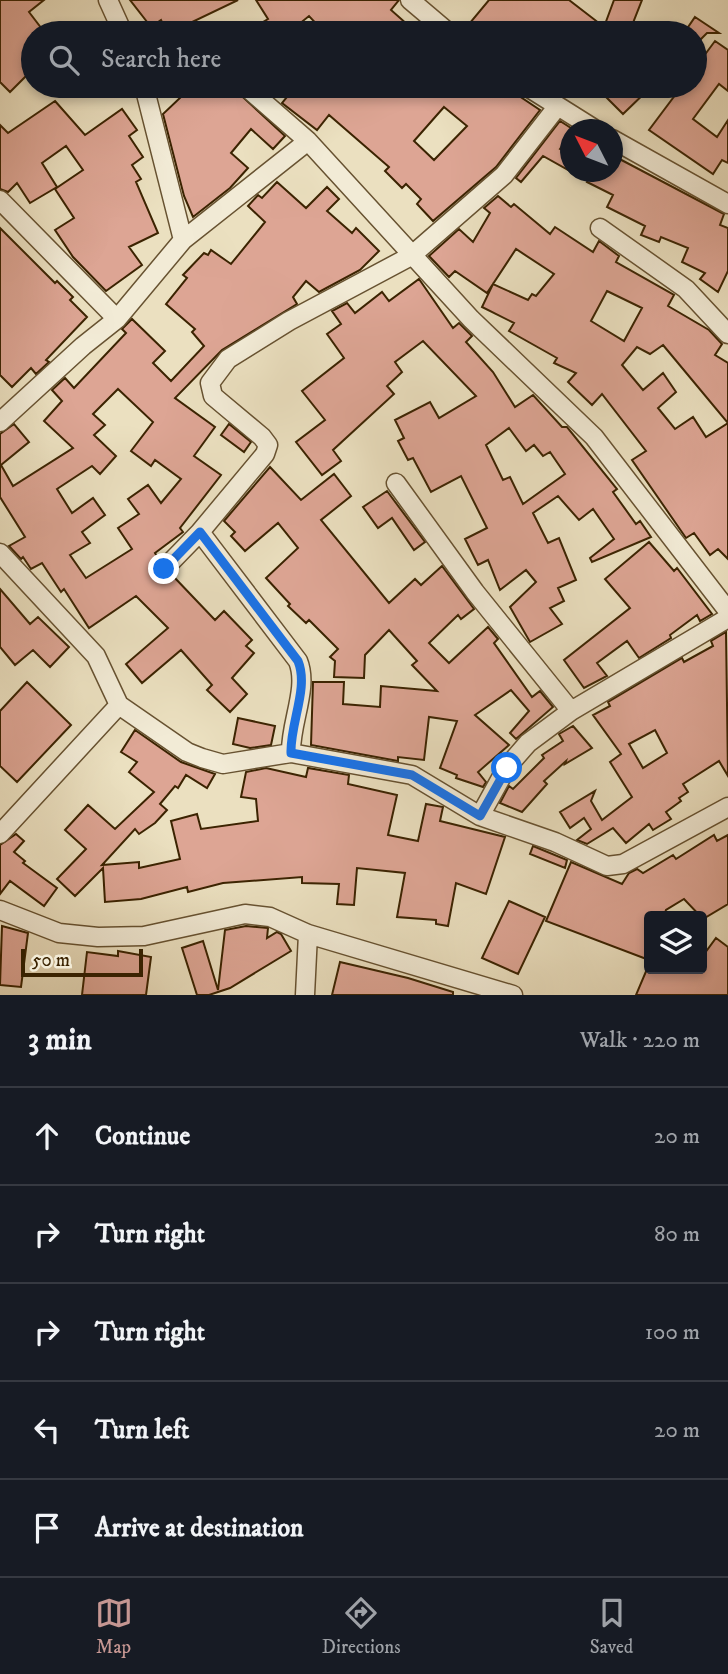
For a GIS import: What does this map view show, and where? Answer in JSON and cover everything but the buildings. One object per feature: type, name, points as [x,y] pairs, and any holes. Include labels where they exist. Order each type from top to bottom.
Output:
[{"type":"street","points":[[108,0],[118,21]]},
{"type":"street","points":[[410,0],[435,21]]},
{"type":"street","points":[[147,98],[183,240]]},
{"type":"street","points":[[259,98],[308,141],[411,256],[594,437],[728,611]]},
{"type":"street","points":[[544,98],[577,119]]},
{"type":"street","points":[[164,569],[200,532],[265,454],[268,445],[213,396],[210,383],[228,359],[289,321],[411,256],[504,175],[557,107]]},
{"type":"street","points":[[0,422],[83,346],[117,319],[183,240],[308,141]]},
{"type":"street","points":[[623,145],[728,204]]},
{"type":"street","points":[[0,200],[117,319]]},
{"type":"street","points":[[600,228],[686,289],[728,334]]},
{"type":"street","points":[[396,483],[475,592],[572,712]]},
{"type":"street","points":[[200,532],[304,675],[290,735],[291,753]]},
{"type":"street","points":[[0,552],[96,656],[119,705],[187,752],[223,764],[291,753],[412,775],[480,816],[555,842],[607,866],[622,864],[728,807]]},
{"type":"street","points":[[480,816],[517,752],[572,712],[728,618]]},
{"type":"street","points":[[0,834],[119,705]]},
{"type":"street","points":[[0,910],[59,933],[98,937],[144,936],[245,914],[270,917],[308,934],[513,995]]},
{"type":"street","points":[[305,995],[308,934]]},
{"type":"route","points":[[164,569],[200,532],[298,661],[304,675],[290,735],[291,753],[412,775],[480,816],[507,768]]}]
